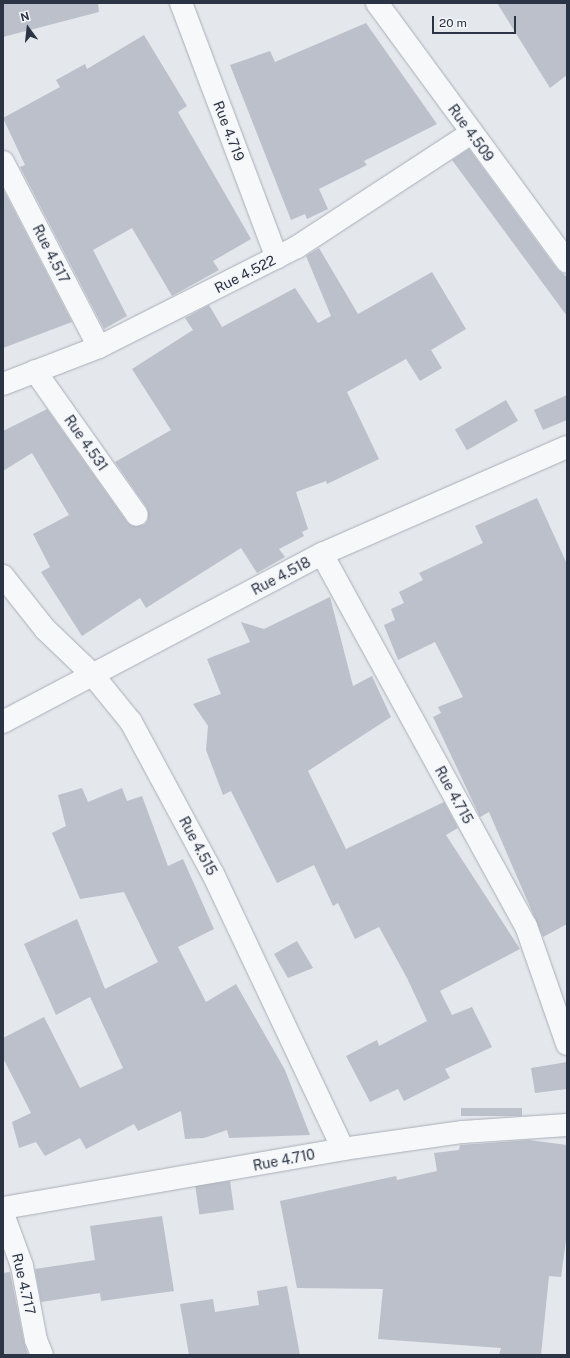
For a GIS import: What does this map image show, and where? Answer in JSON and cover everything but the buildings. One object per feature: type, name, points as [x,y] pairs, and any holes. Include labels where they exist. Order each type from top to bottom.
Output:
[{"type":"street","name":"Rue 4.719","points":[[181,3],[277,258]]},
{"type":"street","name":"Rue 4.509","points":[[377,3],[471,133],[565,255]]},
{"type":"street","name":"Rue 4.522","points":[[3,384],[99,347],[277,258],[358,211],[471,133]]},
{"type":"street","name":"Rue 4.517","points":[[3,162],[99,347]]},
{"type":"street","name":"Rue 4.531","points":[[35,371],[137,515]]},
{"type":"street","name":"Rue 4.518","points":[[3,722],[322,554],[567,447]]},
{"type":"street","name":"Rue 4.715","points":[[322,554],[526,926],[567,1044]]},
{"type":"street","name":"Rue 4.515","points":[[3,576],[45,629],[92,674],[132,722],[213,874],[343,1149]]},
{"type":"street","name":"Rue 4.710","points":[[3,1208],[343,1149],[463,1132],[567,1125]]},
{"type":"street","name":"Rue 4.717","points":[[3,1214],[22,1266],[36,1340],[42,1355]]}]
